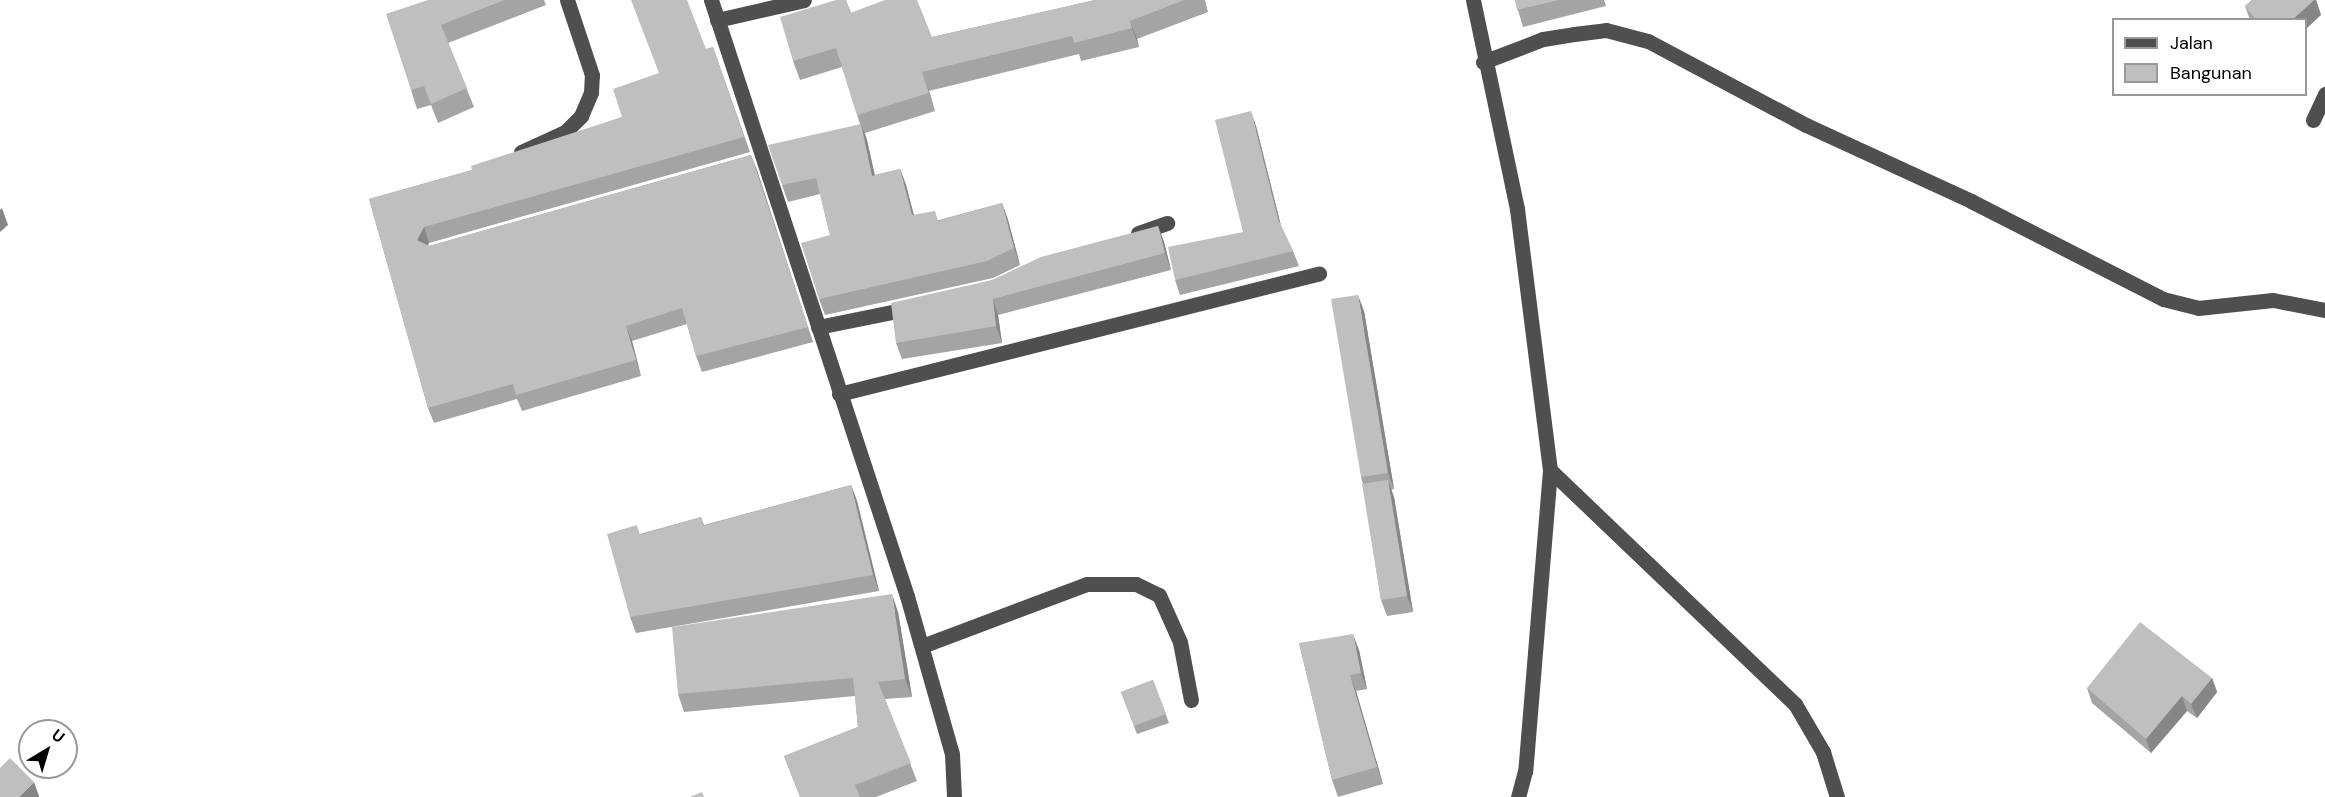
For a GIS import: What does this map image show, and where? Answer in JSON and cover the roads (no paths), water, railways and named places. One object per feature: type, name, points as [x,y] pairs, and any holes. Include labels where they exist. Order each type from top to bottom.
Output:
[{"type":"street","points":[[501,160],[565,132],[580,116],[591,92],[592,75],[567,0]]},
{"type":"street","points":[[711,0],[765,158],[839,394],[907,596],[952,754],[954,797]]},
{"type":"street","points":[[717,20],[804,0]]},
{"type":"street","points":[[1473,0],[1483,62],[1517,209],[1550,470],[1525,771],[1518,797]]},
{"type":"street","points":[[1483,62],[1543,39],[1574,34],[1606,30],[1648,41],[1817,131],[1971,201],[2163,299],[2199,308],[2273,300],[2325,310]]},
{"type":"street","points":[[2313,120],[2325,94]]},
{"type":"street","points":[[742,164],[765,158]]},
{"type":"street","points":[[1124,238],[1167,224]]},
{"type":"street","points":[[839,394],[1319,273]]},
{"type":"street","points":[[818,327],[926,304]]},
{"type":"street","points":[[1550,470],[1795,704],[1823,752],[1837,797]]},
{"type":"street","points":[[922,646],[1087,585],[1136,584],[1159,595],[1180,642],[1191,700]]},
{"type":"street","points":[[884,600],[907,596]]}]
